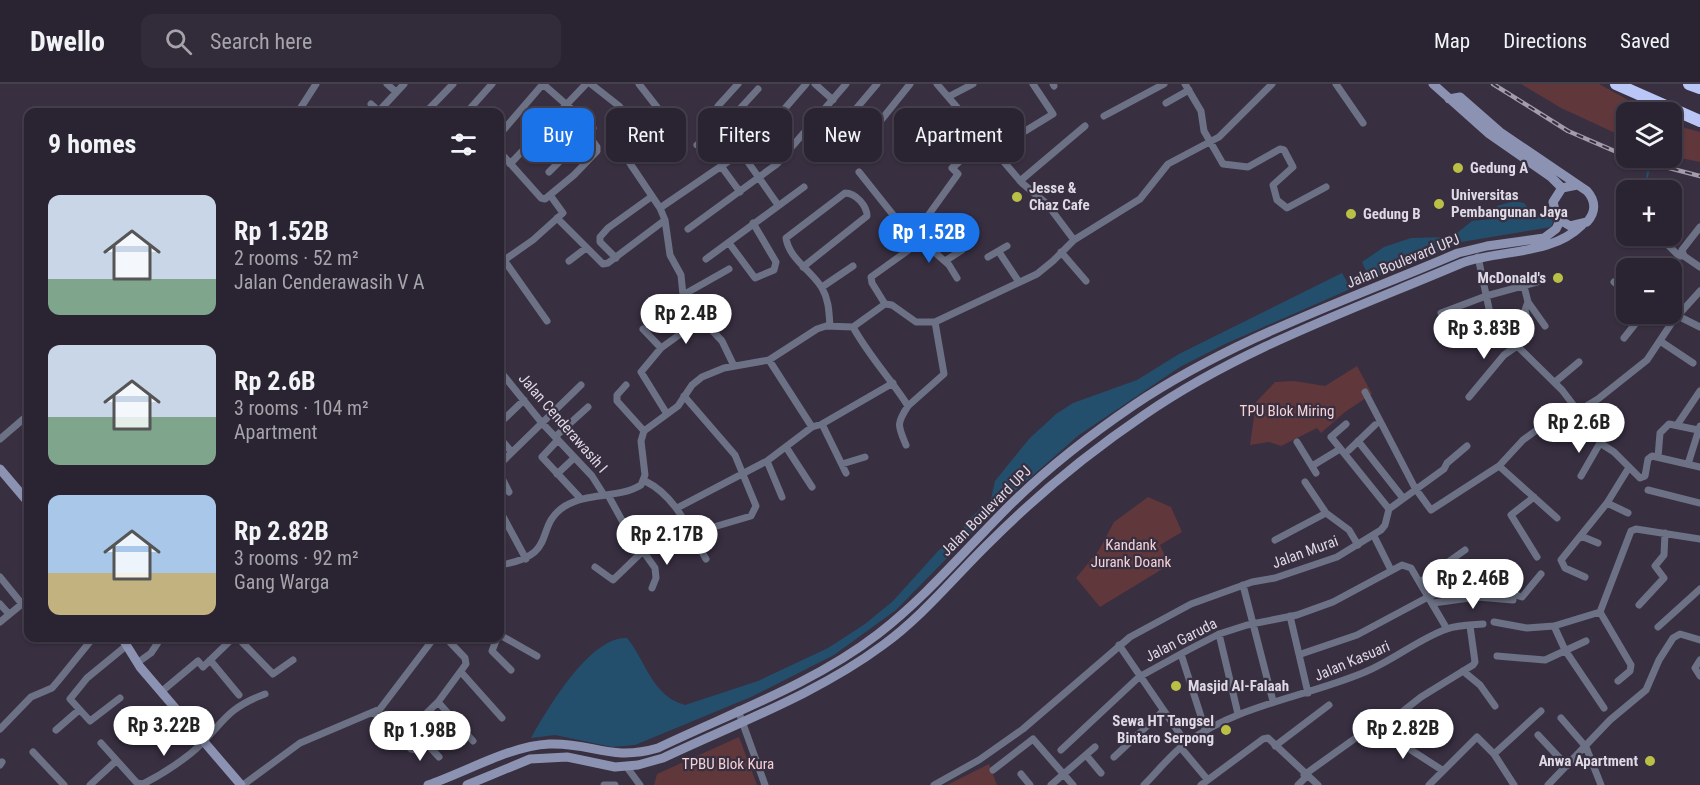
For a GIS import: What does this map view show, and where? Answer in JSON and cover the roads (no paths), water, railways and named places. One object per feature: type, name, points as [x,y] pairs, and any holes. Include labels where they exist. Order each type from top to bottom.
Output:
[{"type":"highway","points":[[1616,84],[1700,121]]},
{"type":"highway","points":[[1689,84],[1700,88]]},
{"type":"street","points":[[301,108],[316,84]]},
{"type":"street","points":[[387,84],[396,92]]},
{"type":"street","points":[[382,108],[404,84]]},
{"type":"street","points":[[430,108],[453,84]]},
{"type":"street","points":[[471,108],[492,84]]},
{"type":"street","points":[[504,129],[543,84],[570,108]]},
{"type":"street","points":[[510,164],[586,84]]},
{"type":"street","points":[[591,84],[621,108]]},
{"type":"street","points":[[640,84],[658,108]]},
{"type":"street","points":[[718,106],[738,84]]},
{"type":"street","points":[[786,108],[806,84]]},
{"type":"street","points":[[815,84],[833,100]]},
{"type":"street","points":[[688,229],[759,179],[789,152],[846,84]]},
{"type":"street","points":[[857,108],[877,84]]},
{"type":"street","points":[[882,119],[910,84]]},
{"type":"street","points":[[937,84],[957,108]]},
{"type":"street","points":[[948,97],[974,84]]},
{"type":"street","points":[[1024,132],[1053,114],[1033,84]]},
{"type":"street","points":[[1104,116],[1164,84]]},
{"type":"street","points":[[645,481],[641,441],[644,431],[678,406],[702,377],[734,366],[770,360],[804,335],[830,326],[853,327],[885,304],[892,305],[916,322],[935,322],[1037,274],[1074,240],[1140,199],[1168,164],[1219,137],[1272,84]]},
{"type":"street","points":[[1336,84],[1363,123]]},
{"type":"street","points":[[1433,84],[1488,133],[1551,177],[1562,188]]},
{"type":"street","points":[[1166,103],[1187,87],[1201,111],[1204,131],[1209,143],[1223,164],[1248,167],[1280,149],[1284,150],[1293,167],[1273,185],[1277,200],[1284,207],[1290,208],[1326,188]]},
{"type":"street","points":[[741,108],[758,89]]},
{"type":"street","points":[[1449,99],[1460,97],[1500,132],[1587,191],[1593,201],[1593,212],[1582,225],[1570,226],[1560,221],[1555,214],[1553,202],[1562,188],[1577,185]]},
{"type":"street","points":[[370,104],[374,108]]},
{"type":"street","points":[[1020,181],[1085,126]]},
{"type":"street","points":[[594,140],[598,150],[594,154]]},
{"type":"street","points":[[504,157],[541,198],[545,199],[586,162]]},
{"type":"street","points":[[549,172],[559,162]]},
{"type":"street","points":[[629,162],[660,208],[665,220],[670,255],[681,275],[683,295],[722,341],[734,366]]},
{"type":"street","points":[[660,208],[727,162]]},
{"type":"street","points":[[748,162],[778,205]]},
{"type":"street","points":[[885,304],[872,283],[871,277],[910,249],[916,236],[958,174],[952,168],[959,162]]},
{"type":"street","points":[[1004,162],[1020,181],[1047,204],[1074,240]]},
{"type":"street","points":[[721,166],[740,192]]},
{"type":"street","points":[[859,172],[894,216],[945,261],[957,279]]},
{"type":"street","points":[[706,259],[804,187]]},
{"type":"street","points":[[803,267],[867,216],[866,209],[853,194],[846,193],[786,238],[803,267],[822,287],[827,299],[830,326]]},
{"type":"street","points":[[504,260],[533,240],[563,212],[550,195]]},
{"type":"street","points":[[615,258],[600,242],[600,237],[608,228],[651,197]]},
{"type":"street","points":[[557,218],[603,264],[615,258],[665,220]]},
{"type":"street","points":[[945,261],[962,250],[947,220]]},
{"type":"street","name":"Jalan Boulevard UPJ","points":[[428,785],[449,782],[462,773],[502,755],[527,747],[567,744],[618,755],[637,754],[658,748],[811,676],[877,635],[908,609],[1026,491],[1089,438],[1135,405],[1208,360],[1247,341],[1458,253],[1486,246],[1544,238],[1556,229],[1560,221]]},
{"type":"street","points":[[729,243],[755,278],[774,270],[776,262],[753,223]]},
{"type":"street","name":"Jalan Boulevard UPJ","points":[[467,785],[530,759],[567,757],[615,767],[663,758],[816,687],[885,644],[932,603],[994,537],[1057,479],[1145,414],[1254,351],[1478,257],[1559,243],[1582,225]]},
{"type":"street","points":[[1684,256],[1683,250],[1700,227]]},
{"type":"street","points":[[988,257],[1007,246]]},
{"type":"street","points":[[1668,246],[1678,256],[1684,256],[1700,267]]},
{"type":"street","points":[[569,261],[586,248]]},
{"type":"street","points":[[999,252],[1019,282]]},
{"type":"street","points":[[1062,252],[1086,281]]},
{"type":"street","points":[[1478,257],[1494,332]]},
{"type":"street","points":[[504,264],[547,321]]},
{"type":"street","points":[[822,287],[853,266]]},
{"type":"street","points":[[683,295],[729,269]]},
{"type":"street","points":[[1442,313],[1486,296],[1537,282]]},
{"type":"street","points":[[1524,286],[1528,302],[1545,326]]},
{"type":"street","points":[[1682,311],[1700,291]]},
{"type":"street","points":[[1361,294],[1365,304]]},
{"type":"street","points":[[1528,302],[1525,310],[1531,334]]},
{"type":"street","points":[[667,414],[642,376],[643,368],[661,348],[701,319]]},
{"type":"street","points":[[1682,320],[1700,327]]},
{"type":"street","points":[[906,445],[898,426],[899,419],[908,406],[944,374],[935,322]]},
{"type":"street","points":[[1624,338],[1635,324]]},
{"type":"street","points":[[1365,392],[1415,488],[1431,510],[1499,466],[1523,440],[1552,419],[1578,411],[1598,399],[1647,360],[1672,324]]},
{"type":"street","points":[[853,327],[878,368],[893,383],[908,406]]},
{"type":"street","points":[[643,329],[661,348]]},
{"type":"street","points":[[1505,333],[1555,382],[1578,411]]},
{"type":"street","points":[[1660,341],[1693,363]]},
{"type":"street","points":[[1468,397],[1504,355],[1517,346]]},
{"type":"street","points":[[770,360],[812,427]]},
{"type":"street","points":[[1555,382],[1579,362]]},
{"type":"street","name":"Jalan Cenderawasih I","points":[[504,376],[542,423],[592,476],[606,495],[656,573],[652,588]]},
{"type":"street","points":[[677,508],[767,461],[812,427],[822,424],[893,383]]},
{"type":"street","points":[[504,460],[581,385]]},
{"type":"street","points":[[626,385],[618,394],[617,401],[644,431]]},
{"type":"street","points":[[1677,424],[1697,401],[1700,391]]},
{"type":"street","points":[[684,396],[723,438],[744,472],[756,506],[754,514],[717,526]]},
{"type":"street","points":[[504,419],[524,400]]},
{"type":"street","points":[[581,499],[542,456],[588,406]]},
{"type":"street","points":[[0,439],[24,418]]},
{"type":"street","points":[[822,424],[846,473]]},
{"type":"street","points":[[1346,424],[1331,437],[1389,509]]},
{"type":"street","points":[[1658,457],[1664,427],[1677,424],[1699,428],[1688,464]]},
{"type":"street","points":[[1349,450],[1375,425]]},
{"type":"street","points":[[1359,441],[1403,498]]},
{"type":"street","points":[[1297,442],[1316,473]]},
{"type":"street","points":[[504,443],[509,449]]},
{"type":"street","points":[[1581,476],[1600,443],[1614,452],[1628,469],[1643,478],[1648,459],[1652,456],[1700,467]]},
{"type":"street","points":[[1391,570],[1374,536],[1385,525],[1389,509],[1444,469],[1467,446]]},
{"type":"street","points":[[786,447],[812,487]]},
{"type":"street","points":[[1311,466],[1340,449]]},
{"type":"street","points":[[842,464],[865,457]]},
{"type":"street","points":[[557,474],[572,460]]},
{"type":"street","points":[[767,461],[782,497]]},
{"type":"street","points":[[1499,466],[1557,518]]},
{"type":"street","points":[[0,469],[24,497]]},
{"type":"street","points":[[1585,577],[1565,568],[1561,560],[1607,503],[1628,469]]},
{"type":"street","points":[[504,481],[510,492]]},
{"type":"street","points":[[504,564],[526,559],[539,548],[562,508],[581,499],[636,488],[645,481]]},
{"type":"street","points":[[645,481],[662,490],[677,508],[706,559]]},
{"type":"street","points":[[1305,482],[1326,513],[1349,530],[1358,545]]},
{"type":"street","points":[[1648,490],[1700,503]]},
{"type":"street","points":[[1534,497],[1511,516],[1537,557]]},
{"type":"street","points":[[1607,503],[1628,513]]},
{"type":"street","points":[[1275,540],[1326,513]]},
{"type":"street","points":[[504,518],[526,559]]},
{"type":"street","points":[[1600,612],[1628,534],[1636,529],[1700,539]]},
{"type":"street","points":[[1639,604],[1664,578],[1654,566],[1664,555],[1665,533]]},
{"type":"street","name":"Jalan Murai","points":[[934,785],[979,760],[1023,729],[1119,645],[1191,604],[1243,585],[1310,566],[1374,536]]},
{"type":"street","points":[[1581,536],[1598,543]]},
{"type":"street","points":[[1447,629],[1420,582],[1465,550]]},
{"type":"street","points":[[595,567],[614,580],[643,551]]},
{"type":"street","name":"Jalan Garuda","points":[[1061,750],[1139,677],[1219,634],[1253,623],[1290,616],[1333,602],[1402,565],[1411,568],[1420,582]]},
{"type":"street","points":[[1300,654],[1357,635],[1461,587],[1503,591],[1522,597],[1541,574]]},
{"type":"street","points":[[0,577],[24,600]]},
{"type":"street","points":[[1243,585],[1274,700]]},
{"type":"street","points":[[1658,627],[1697,590],[1700,598]]},
{"type":"street","points":[[1431,599],[1477,597],[1513,600]]},
{"type":"street","points":[[0,622],[24,602]]},
{"type":"street","points":[[0,604],[9,614]]},
{"type":"street","points":[[1494,622],[1527,628],[1554,626],[1600,612]]},
{"type":"street","points":[[1600,612],[1630,661],[1630,672],[1618,681]]},
{"type":"street","points":[[1290,616],[1308,693]]},
{"type":"street","name":"Jalan Kasuari","points":[[1144,785],[1183,746],[1238,714],[1274,700],[1308,693],[1383,665],[1447,629],[1483,624]]},
{"type":"street","points":[[1388,723],[1421,697],[1475,662],[1470,626]]},
{"type":"street","points":[[1554,626],[1565,650],[1604,708]]},
{"type":"street","points":[[1219,634],[1238,714]]},
{"type":"street","points":[[1548,785],[1610,720],[1646,690],[1659,660],[1675,637],[1680,634],[1700,640]]},
{"type":"street","points":[[504,639],[537,656]]},
{"type":"street","points":[[1497,656],[1545,660],[1586,641]]},
{"type":"street","points":[[0,729],[31,697],[52,687],[90,642]]},
{"type":"street","points":[[120,698],[93,721],[71,701],[71,695],[124,642],[137,663],[242,785],[309,738],[374,713],[396,690],[431,642]]},
{"type":"street","points":[[137,663],[151,653],[158,642]]},
{"type":"street","points":[[161,692],[198,661],[203,667],[229,642]]},
{"type":"street","points":[[242,642],[273,674],[293,660]]},
{"type":"street","points":[[400,739],[438,702],[466,664],[465,658],[450,642]]},
{"type":"street","points":[[496,642],[492,651],[511,670]]},
{"type":"street","points":[[1119,645],[1163,711],[1183,746],[1207,779]]},
{"type":"street","points":[[1181,654],[1206,732]]},
{"type":"street","points":[[210,660],[239,695]]},
{"type":"street","points":[[1700,660],[1695,668],[1700,676]]},
{"type":"street","points":[[1463,671],[1480,685],[1495,706]]},
{"type":"street","points":[[461,672],[502,718]]},
{"type":"street","points":[[101,743],[137,783],[143,784],[191,753],[232,709],[265,694]]},
{"type":"street","points":[[438,702],[473,741]]},
{"type":"street","points":[[1275,746],[1329,705]]},
{"type":"street","points":[[56,730],[79,710]]},
{"type":"street","points":[[738,710],[765,785]]},
{"type":"street","points":[[1114,757],[1163,711]]},
{"type":"street","points":[[1494,754],[1541,711]]},
{"type":"street","points":[[374,713],[413,751],[426,743]]},
{"type":"street","points":[[1561,718],[1586,747],[1601,785]]},
{"type":"street","points":[[1298,785],[1305,776],[1378,722],[1388,723],[1411,750],[1442,770]]},
{"type":"street","points":[[411,728],[439,757]]},
{"type":"street","points":[[1538,735],[1567,766]]},
{"type":"street","points":[[1429,785],[1477,737],[1494,754],[1514,785]]},
{"type":"street","points":[[1201,785],[1268,738],[1305,776],[1318,785]]},
{"type":"street","points":[[993,770],[1033,739],[1073,785]]},
{"type":"street","points":[[1051,785],[1095,747]]},
{"type":"street","points":[[33,752],[64,785]]},
{"type":"street","points":[[1086,755],[1101,773]]},
{"type":"street","points":[[90,785],[116,761]]},
{"type":"street","points":[[626,766],[640,785]]},
{"type":"street","points":[[462,773],[467,785]]},
{"type":"street","points":[[1021,774],[1029,784]]},
{"type":"water","points":[[1514,201],[1524,203],[1534,216],[1550,216],[1553,222],[1551,227],[1461,242],[1370,280],[1362,262],[1384,247],[1411,238],[1452,237],[1472,221],[1489,219],[1497,206]]},
{"type":"water","points":[[1342,273],[1350,287],[1348,290],[1225,344],[1180,367],[1079,435],[1000,504],[896,610],[834,655],[751,697],[635,745],[612,747],[555,735],[531,738],[548,709],[572,676],[585,661],[613,640],[627,638],[657,686],[665,694],[685,705],[758,681],[828,648],[865,624],[893,601],[939,550],[962,533],[966,522],[991,499],[995,481],[1029,439],[1056,414],[1073,403],[1137,380],[1179,354]]},
{"type":"waterway","points":[[1647,177],[1648,172]]},
{"type":"railway","points":[[1493,84],[1568,131],[1616,152]]},
{"type":"railway","points":[[1669,168],[1700,176]]},
{"type":"place","name":"Gedung A","points":[[1458,168]]},
{"type":"place","name":"Jesse & Chaz Cafe","points":[[1017,197]]},
{"type":"place","name":"Universitas Pembangunan Jaya","points":[[1439,204]]},
{"type":"place","name":"Gedung B","points":[[1351,214]]},
{"type":"place","name":"McDonald's","points":[[1558,278]]},
{"type":"place","name":"Masjid Al-Falaah","points":[[1176,686]]},
{"type":"place","name":"Sewa HT Tangsel Bintaro Serpong","points":[[1226,730]]},
{"type":"place","name":"Anwa Apartment","points":[[1650,761]]},
{"type":"park label","name":"TPU Blok Miring","points":[[1287,411]]},
{"type":"park label","name":"Kandank Jurank Doank","points":[[1131,554]]},
{"type":"park label","name":"TPBU Blok Kura","points":[[728,764]]}]
